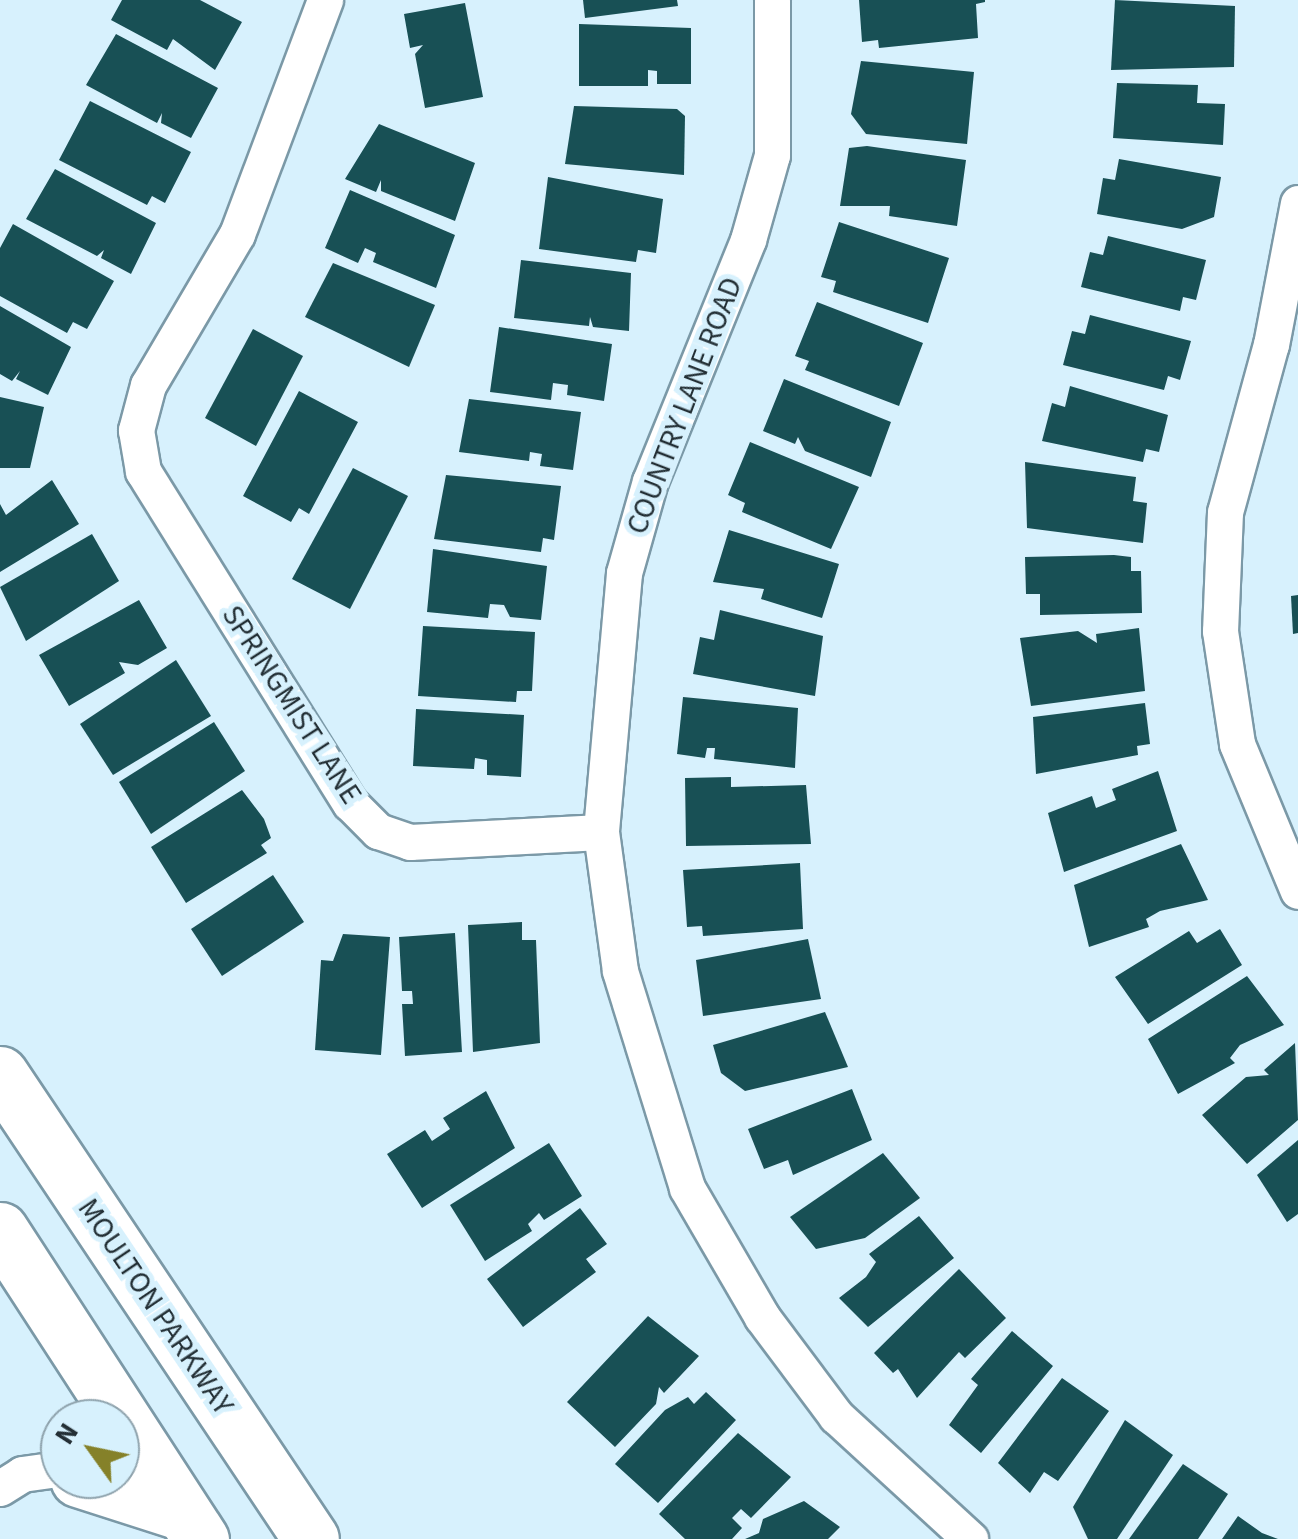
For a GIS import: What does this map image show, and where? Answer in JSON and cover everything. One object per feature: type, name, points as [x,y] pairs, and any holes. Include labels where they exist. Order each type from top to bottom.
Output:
[{"type":"main road","name":"MOULTON PARKWAY","points":[[0,1074],[311,1539]]},
{"type":"main road","points":[[0,1230],[191,1526]]},
{"type":"main road","points":[[110,1499],[191,1526]]},
{"type":"street","name":"SPRINGMIST LANE","points":[[325,0],[259,186],[148,385],[136,430],[143,472],[350,803],[378,831],[410,842],[601,832]]},
{"type":"street","name":"COUNTRY LANE ROAD","points":[[772,0],[772,155],[748,240],[650,481],[624,572],[601,832],[620,972],[687,1188],[762,1316],[836,1416],[970,1539]]},
{"type":"street","points":[[1298,203],[1271,344],[1224,512],[1220,631],[1237,744],[1298,891]]},
{"type":"building","points":[[122,0],[200,0],[242,22],[215,70],[173,39],[167,50],[111,20]]},
{"type":"building","points":[[583,0],[677,0],[678,6],[585,18]]},
{"type":"building","points":[[859,0],[985,2],[976,4],[978,38],[879,48],[878,40],[862,42]]},
{"type":"building","points":[[1115,0],[1235,6],[1234,67],[1111,70]]},
{"type":"building","points":[[465,3],[483,97],[425,108],[415,54],[423,45],[410,48],[404,14]]},
{"type":"building","points":[[579,24],[691,28],[691,84],[657,84],[657,71],[648,70],[648,86],[579,86]]},
{"type":"building","points":[[116,34],[218,88],[191,138],[161,123],[162,113],[157,123],[86,85]]},
{"type":"building","points":[[861,61],[974,72],[967,144],[866,134],[851,114]]},
{"type":"building","points":[[1117,83],[1198,85],[1197,103],[1225,104],[1223,145],[1113,138]]},
{"type":"building","points":[[90,101],[191,152],[165,203],[152,196],[147,205],[59,160]]},
{"type":"building","points":[[574,106],[677,109],[685,116],[684,175],[565,164]]},
{"type":"building","points":[[379,124],[475,163],[455,221],[381,191],[381,180],[376,192],[345,179]]},
{"type":"building","points":[[867,146],[966,160],[957,226],[889,216],[890,206],[840,206],[849,148]]},
{"type":"building","points":[[1119,159],[1221,177],[1214,217],[1182,229],[1097,214],[1103,178],[1115,180]]},
{"type":"building","points":[[55,169],[156,223],[131,274],[101,258],[104,250],[97,256],[26,219]]},
{"type":"building","points":[[548,177],[663,199],[656,253],[638,250],[636,262],[539,249]]},
{"type":"building","points":[[350,190],[455,235],[436,288],[373,262],[376,253],[365,248],[358,263],[325,248]]},
{"type":"building","points":[[839,222],[949,258],[928,323],[833,292],[836,281],[821,277]]},
{"type":"building","points":[[13,224],[114,281],[87,329],[73,322],[67,333],[0,296],[0,248]]},
{"type":"building","points":[[1108,236],[1206,260],[1196,300],[1183,297],[1180,311],[1081,287],[1090,252],[1103,255]]},
{"type":"building","points":[[521,260],[631,273],[629,331],[593,327],[590,317],[589,326],[514,318]]},
{"type":"building","points":[[333,263],[435,305],[409,367],[305,317]]},
{"type":"building","points":[[817,302],[923,343],[899,406],[805,370],[809,361],[795,356]]},
{"type":"building","points":[[0,306],[71,347],[48,395],[16,379],[20,371],[12,381],[0,374]]},
{"type":"building","points":[[1090,315],[1191,341],[1180,380],[1168,376],[1164,390],[1063,365],[1072,331],[1085,334]]},
{"type":"building","points":[[499,327],[612,344],[604,401],[567,395],[568,385],[553,383],[551,400],[490,392]]},
{"type":"building","points":[[253,329],[303,356],[256,446],[205,418]]},
{"type":"building","points":[[784,379],[891,422],[871,477],[805,451],[798,437],[795,444],[763,431]]},
{"type":"building","points":[[1070,386],[1168,415],[1159,452],[1146,449],[1143,462],[1042,441],[1052,403],[1065,407]]},
{"type":"building","points":[[299,391],[358,422],[309,514],[299,508],[291,522],[243,496]]},
{"type":"building","points":[[0,397],[44,407],[30,468],[0,468]]},
{"type":"building","points":[[469,399],[581,412],[573,470],[540,466],[542,454],[530,452],[529,461],[459,452]]},
{"type":"building","points":[[750,442],[859,487],[831,549],[742,512],[745,503],[728,495]]},
{"type":"building","points":[[1025,462],[1136,477],[1133,501],[1147,503],[1143,543],[1027,528]]},
{"type":"building","points":[[353,468],[408,496],[350,609],[292,579]]},
{"type":"building","points":[[446,475],[561,486],[554,540],[543,538],[541,552],[434,539]]},
{"type":"building","points":[[52,480],[79,524],[0,572],[0,504],[6,515]]},
{"type":"building","points":[[729,530],[839,564],[822,618],[761,599],[764,589],[713,582]]},
{"type":"building","points":[[92,534],[119,581],[26,641],[0,587]]},
{"type":"building","points":[[433,549],[547,566],[541,620],[510,617],[504,605],[490,604],[488,618],[427,612]]},
{"type":"building","points":[[1025,557],[1131,557],[1131,571],[1141,571],[1142,613],[1040,615],[1040,594],[1026,594]]},
{"type":"building","points":[[1298,595],[1298,633],[1293,634],[1291,596]]},
{"type":"building","points":[[139,600],[167,648],[138,665],[119,662],[125,673],[69,706],[39,655]]},
{"type":"building","points":[[720,610],[823,636],[815,696],[693,674],[700,637],[714,640]]},
{"type":"building","points":[[423,626],[535,632],[532,691],[517,691],[516,702],[418,696]]},
{"type":"building","points":[[1139,628],[1145,691],[1031,706],[1020,638],[1078,631],[1097,643],[1096,634]]},
{"type":"building","points":[[176,660],[211,716],[113,775],[80,724]]},
{"type":"building","points":[[683,697],[798,708],[795,768],[714,759],[715,748],[707,748],[705,758],[677,754]]},
{"type":"building","points":[[1145,703],[1150,744],[1137,746],[1138,755],[1036,774],[1033,717]]},
{"type":"building","points":[[416,709],[524,715],[521,777],[487,775],[487,760],[475,758],[474,769],[413,766]]},
{"type":"building","points":[[214,722],[245,771],[151,834],[119,782]]},
{"type":"building","points":[[1158,771],[1177,831],[1064,872],[1048,813],[1092,796],[1096,808],[1116,800],[1112,789]]},
{"type":"building","points":[[731,777],[731,787],[806,785],[811,844],[686,846],[685,778]]},
{"type":"building","points":[[242,790],[264,819],[271,838],[261,845],[267,853],[186,903],[151,847]]},
{"type":"building","points":[[1181,844],[1208,900],[1160,911],[1146,919],[1149,927],[1089,947],[1074,885]]},
{"type":"building","points":[[800,863],[803,929],[703,936],[702,926],[687,927],[683,870]]},
{"type":"building","points":[[273,875],[304,922],[222,976],[191,929]]},
{"type":"building","points":[[522,922],[522,940],[536,940],[540,1043],[473,1052],[468,925]]},
{"type":"building","points":[[1220,929],[1242,965],[1148,1024],[1115,977],[1189,931],[1197,943]]},
{"type":"building","points":[[455,933],[462,1052],[405,1056],[402,1004],[413,1004],[412,991],[402,991],[399,937]]},
{"type":"building","points":[[343,934],[390,937],[381,1055],[315,1050],[321,960],[333,961]]},
{"type":"building","points":[[808,939],[821,999],[703,1016],[696,960]]},
{"type":"building","points":[[1247,976],[1284,1025],[1240,1045],[1230,1058],[1235,1063],[1178,1094],[1148,1039]]},
{"type":"building","points":[[825,1012],[848,1067],[745,1091],[721,1073],[713,1045]]},
{"type":"building","points":[[1295,1043],[1298,1120],[1247,1164],[1202,1115],[1246,1077],[1269,1075],[1264,1070]]},
{"type":"building","points":[[852,1089],[872,1140],[793,1175],[788,1160],[764,1169],[748,1129]]},
{"type":"building","points":[[486,1091],[515,1148],[422,1208],[387,1154],[425,1130],[432,1141],[450,1129],[443,1118]]},
{"type":"building","points":[[1298,1140],[1298,1214],[1287,1222],[1257,1175]]},
{"type":"building","points":[[549,1143],[582,1196],[544,1220],[539,1213],[528,1224],[532,1231],[485,1261],[450,1205]]},
{"type":"building","points":[[883,1153],[920,1198],[865,1238],[816,1249],[790,1217]]},
{"type":"building","points":[[580,1208],[607,1244],[586,1259],[596,1272],[523,1327],[487,1279]]},
{"type":"building","points":[[919,1216],[954,1258],[868,1327],[839,1298],[866,1277],[876,1262],[869,1254]]},
{"type":"building","points":[[959,1269],[1006,1318],[965,1358],[959,1352],[917,1398],[898,1369],[893,1373],[874,1353]]},
{"type":"building","points":[[648,1316],[699,1356],[664,1393],[659,1387],[656,1404],[615,1447],[567,1402]]},
{"type":"building","points":[[1012,1331],[1053,1366],[981,1453],[949,1425],[978,1385],[971,1379]]},
{"type":"building","points":[[1062,1378],[1109,1411],[1058,1481],[1044,1472],[1030,1493],[998,1463]]},
{"type":"building","points":[[706,1392],[736,1420],[658,1503],[615,1464],[665,1410],[688,1397],[694,1404]]},
{"type":"building","points":[[1125,1420],[1173,1455],[1117,1539],[1088,1539],[1073,1507]]},
{"type":"building","points":[[738,1433],[791,1477],[751,1518],[741,1509],[732,1518],[742,1528],[732,1539],[685,1539],[659,1514]]},
{"type":"building","points":[[1183,1464],[1228,1494],[1198,1539],[1129,1539]]},
{"type":"building","points":[[804,1501],[840,1527],[828,1539],[745,1539],[759,1533],[763,1519]]},
{"type":"building","points":[[1238,1516],[1262,1533],[1278,1539],[1222,1539]]}]
